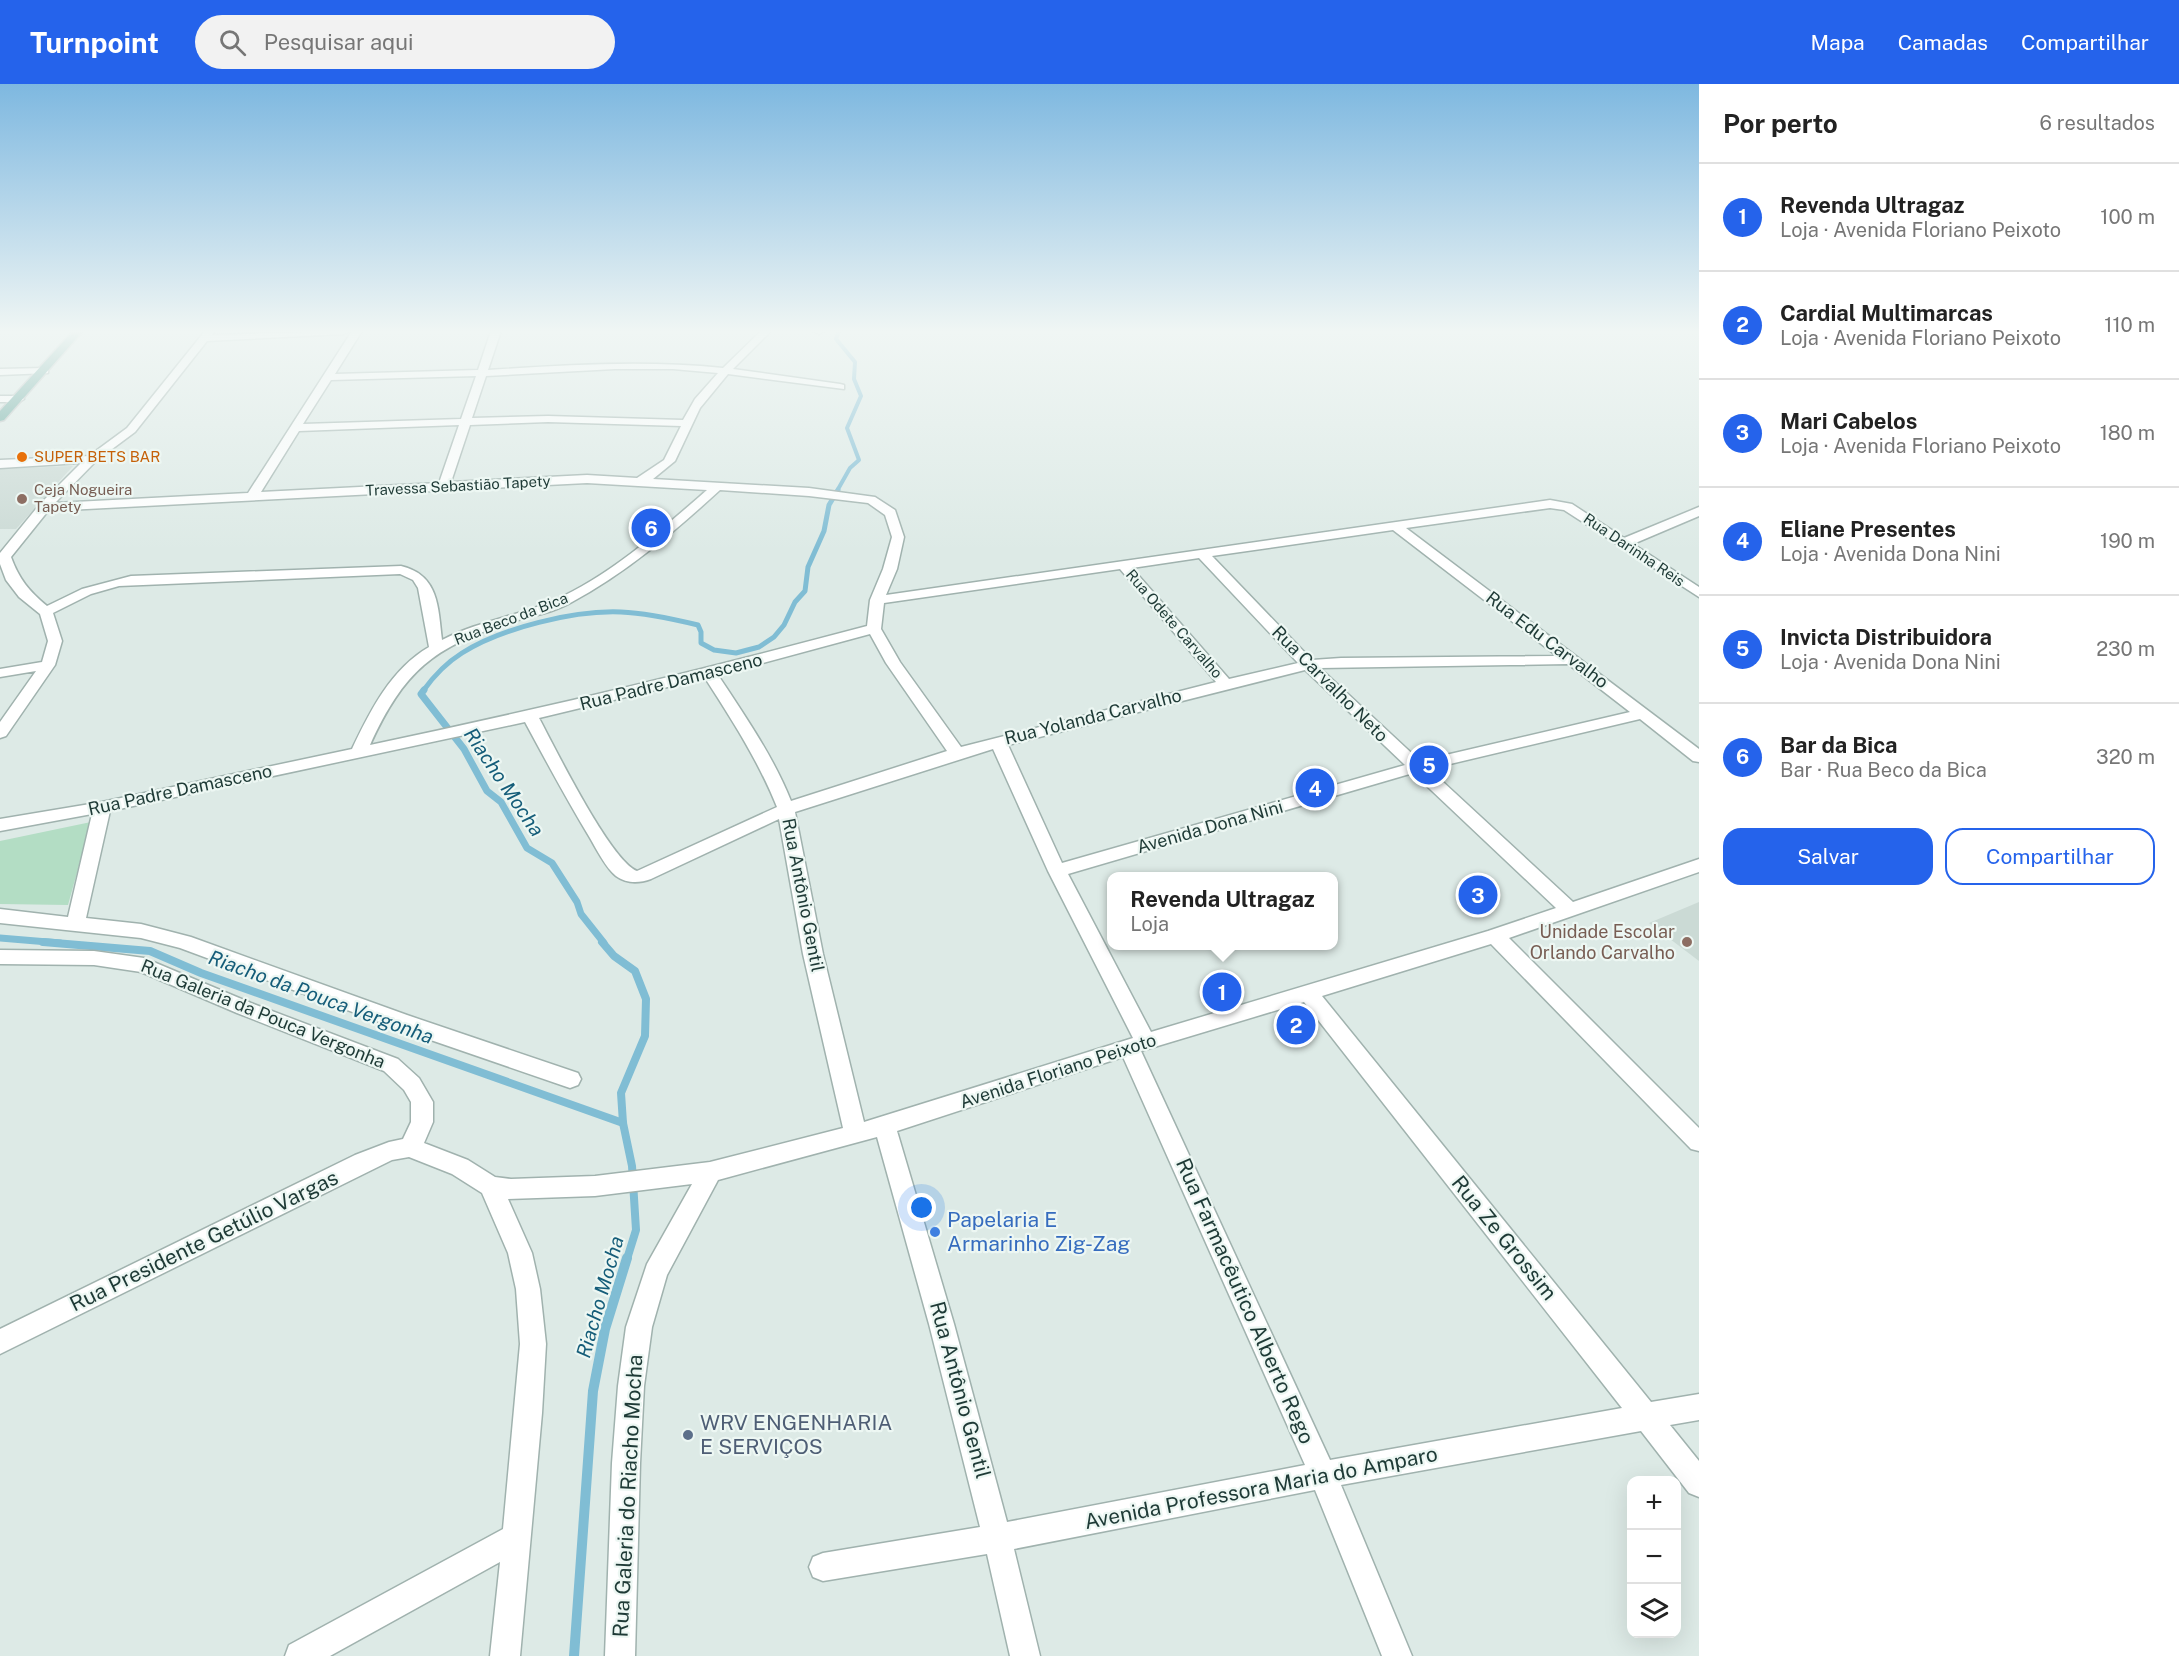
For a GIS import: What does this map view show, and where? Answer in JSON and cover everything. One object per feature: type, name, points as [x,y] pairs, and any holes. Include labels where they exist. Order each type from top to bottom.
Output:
[{"type":"main road","points":[[0,418],[14,404]]},
{"type":"street","points":[[0,733],[48,665],[56,641],[46,612],[24,594],[12,580],[2,557],[44,507],[92,459],[131,430],[151,404]]},
{"type":"street","points":[[252,496],[310,404]]},
{"type":"street","points":[[444,486],[470,404]]},
{"type":"street","points":[[678,466],[686,423],[697,404]]},
{"type":"street","points":[[296,428],[464,421],[596,419],[686,423]]},
{"type":"street","points":[[0,464],[92,459]]},
{"type":"street","points":[[641,481],[663,467],[678,466],[697,485]]},
{"type":"street","name":"Travessa Sebastião Tapety","points":[[44,507],[576,480],[641,481],[840,494],[871,500],[891,513],[898,537],[890,569],[877,600]]},
{"type":"street","name":"Rua Beco da Bica","points":[[359,751],[376,712],[389,691],[404,673],[436,647],[483,627],[563,601],[627,559],[717,487]]},
{"type":"street","name":"Rua Darinha Reis","points":[[1394,525],[1537,504],[1558,504],[1568,507],[1699,594]]},
{"type":"street","points":[[1623,543],[1699,511]]},
{"type":"street","points":[[957,753],[892,663],[874,629],[877,600],[1394,525]]},
{"type":"street","name":"Rua Edu Carvalho","points":[[1394,525],[1699,757]]},
{"type":"street","name":"Rua Carvalho Neto","points":[[1202,553],[1308,665],[1569,909]]},
{"type":"street","name":"Rua Odete Carvalho","points":[[1122,564],[1226,684]]},
{"type":"street","points":[[46,612],[85,590],[131,580],[401,570],[414,574],[422,582],[427,595],[436,647]]},
{"type":"street","name":"Rua Padre Damasceno","points":[[0,825],[102,807],[530,716],[709,673],[874,629]]},
{"type":"street","name":"Rua Yolanda Carvalho","points":[[530,716],[578,804],[604,846],[623,872],[636,877],[651,873],[786,809],[957,753],[1308,665],[1435,660],[1573,660]]},
{"type":"street","points":[[0,673],[48,665]]},
{"type":"street","name":"Rua Antônio Gentil","points":[[709,673],[757,747],[772,774],[786,809],[813,954],[856,1134]]},
{"type":"street","name":"Avenida Dona Nini","points":[[1057,871],[1415,767],[1643,714]]},
{"type":"street","name":"Rua Farmacêutico Alberto Rego","points":[[998,741],[1137,1045],[1323,1475],[1397,1656]]},
{"type":"street","points":[[76,923],[102,807]]},
{"type":"street","name":"Avenida Floriano Peixoto","points":[[410,1147],[460,1167],[491,1186],[530,1190],[710,1173],[885,1126],[1137,1045],[1309,994],[1495,936],[1699,865]]},
{"type":"street","name":"Rua Galeria da Pouca Vergonha","points":[[0,916],[141,931],[184,942],[570,1079]]},
{"type":"street","points":[[1495,936],[1699,1142]]},
{"type":"street","name":"Rua Galeria da Pouca Vergonha","points":[[0,957],[94,958],[144,964],[244,1008],[391,1065],[410,1081],[421,1098],[426,1114],[420,1131],[410,1147]]},
{"type":"street","name":"Rua Ze Grossim","points":[[1309,994],[1699,1483]]},
{"type":"street","name":"Rua Antônio Gentil","points":[[885,1126],[935,1297],[998,1538],[1025,1656]]},
{"type":"street","name":"Rua Presidente Getúlio Vargas","points":[[0,1342],[363,1162],[389,1151],[410,1147]]},
{"type":"street","name":"Rua Galeria do Riacho Mocha","points":[[620,1656],[626,1463],[631,1386],[639,1327],[656,1272],[710,1173]]},
{"type":"street","points":[[491,1186],[520,1253],[528,1289],[532,1333],[530,1413],[505,1656]]},
{"type":"street","name":"Avenida Professora Maria do Amparo","points":[[823,1567],[998,1538],[1323,1475],[1699,1407]]},
{"type":"street","points":[[300,1656],[516,1538]]},
{"type":"shaded area","name":"Ceja Nogueira Tapety","points":[[73,466],[16,529],[0,529],[0,469]]},
{"type":"shaded area","name":"Unidade Escolar Orlando Carvalho","points":[[1699,902],[1699,961],[1649,923]]},
{"type":"green space","points":[[91,822],[68,905],[0,904],[0,841]]},
{"type":"waterway","name":"Riacho Mocha","points":[[837,491],[850,468],[859,460],[847,428],[857,404]]},
{"type":"waterway","name":"Riacho Mocha","points":[[423,691],[451,661],[478,644],[539,622],[582,614],[621,612],[660,617],[698,625],[701,632],[701,643],[714,650],[736,653],[759,647],[774,637],[784,625],[795,602],[805,591],[808,567],[824,531],[829,505],[838,490]]},
{"type":"waterway","name":"Riacho Mocha","points":[[424,690],[421,694],[464,749],[487,791],[501,802],[527,848],[552,863],[577,902],[581,914],[604,943]]},
{"type":"waterway","name":"Riacho da Pouca Vergonha","points":[[0,938],[60,943]]},
{"type":"waterway","name":"Riacho da Pouca Vergonha","points":[[43,942],[150,951],[201,973],[623,1123]]},
{"type":"waterway","name":"Riacho Mocha","points":[[602,942],[614,956],[635,971],[646,999],[645,1036],[621,1093],[623,1123]]},
{"type":"waterway","name":"Riacho Mocha","points":[[623,1123],[632,1166],[636,1230],[627,1259]]},
{"type":"waterway","name":"Riacho Mocha","points":[[574,1656],[593,1391],[605,1329],[627,1258]]},
{"type":"place","name":"SUPER BETS BAR","points":[[22,457]]},
{"type":"place","name":"Ceja Nogueira Tapety","points":[[22,499]]},
{"type":"place","name":"Bar da Bica","points":[[651,528]]},
{"type":"place","name":"Invicta Distribuidora","points":[[1429,765]]},
{"type":"place","name":"Eliane Presentes","points":[[1315,788]]},
{"type":"place","name":"Mari Cabelos","points":[[1478,895]]},
{"type":"place","name":"Unidade Escolar Orlando Carvalho","points":[[1687,942]]},
{"type":"place","name":"Revenda Ultragaz","points":[[1222,992]]},
{"type":"place","name":"Cardial Multimarcas","points":[[1296,1025]]},
{"type":"place","name":"Papelaria E Armarinho Zig-Zag","points":[[935,1232]]},
{"type":"place","name":"WRV ENGENHARIA E SERVIÇOS","points":[[688,1435]]}]
